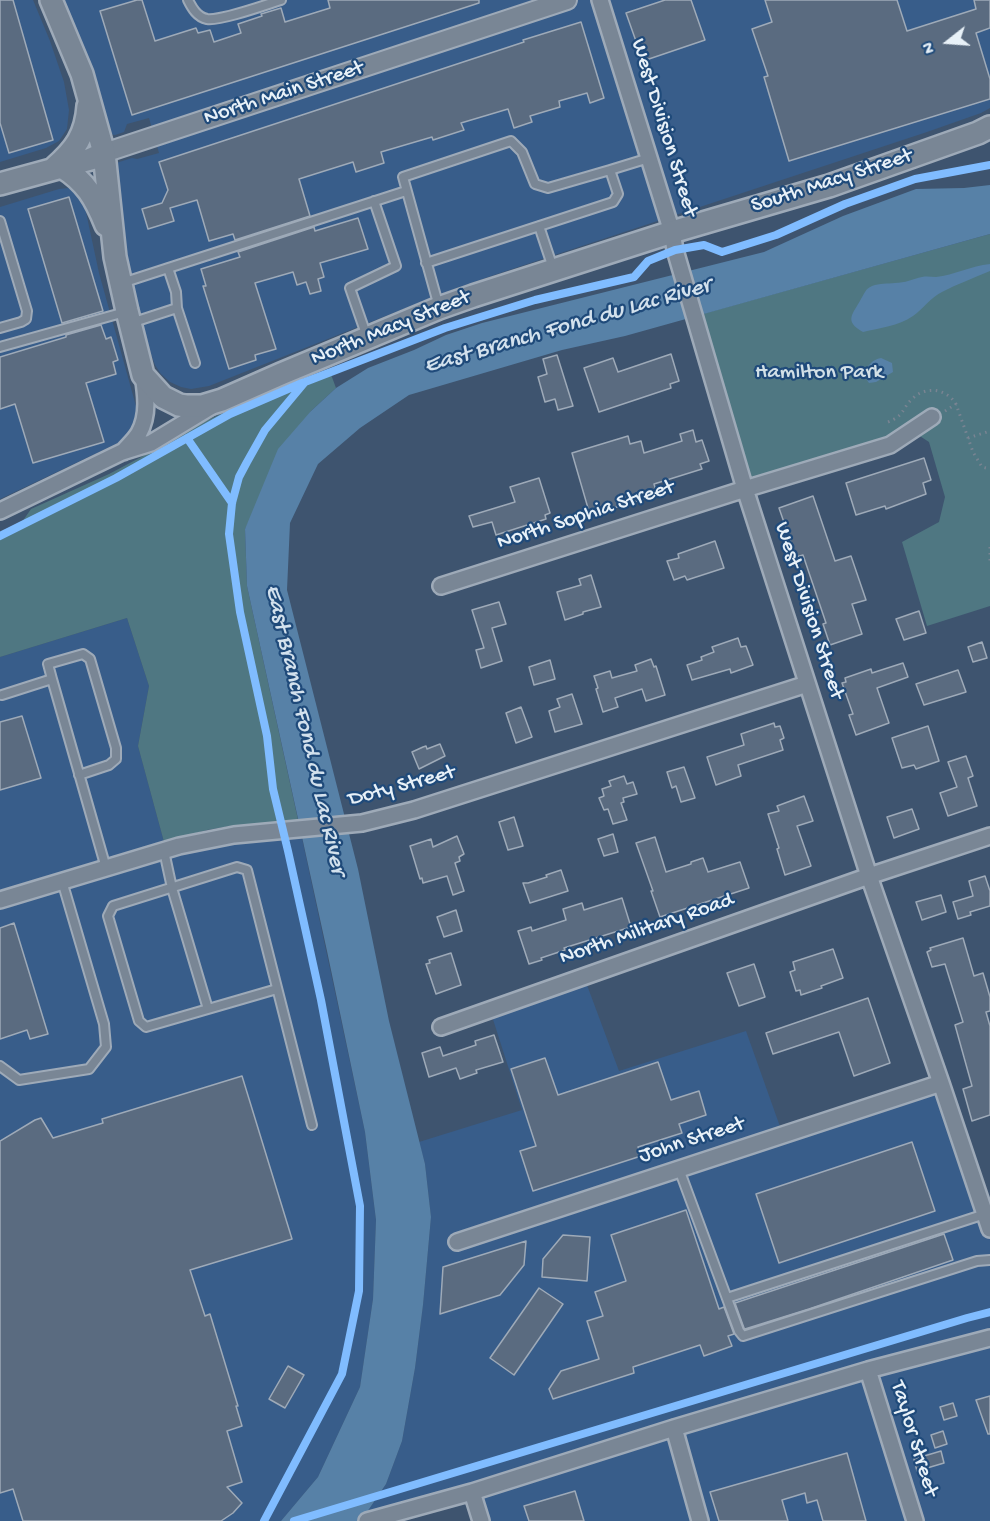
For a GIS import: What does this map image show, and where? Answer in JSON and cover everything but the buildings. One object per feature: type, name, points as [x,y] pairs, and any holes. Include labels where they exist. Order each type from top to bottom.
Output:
[{"type":"main road","points":[[51,0],[82,74],[104,153],[115,257]]},
{"type":"main road","points":[[89,97],[87,120],[83,133],[57,168],[76,176],[96,203],[105,224],[143,375],[159,393],[179,405],[196,406],[222,400]]},
{"type":"main road","name":"South Macy Street","points":[[672,232],[829,186],[990,127]]},
{"type":"main road","name":"North Main Street","points":[[0,184],[91,159],[104,153]]},
{"type":"main road","name":"North Macy Street","points":[[222,400],[439,308],[672,232]]},
{"type":"street","name":"North Main Street","points":[[104,153],[567,0]]},
{"type":"street","name":"West Division Street","points":[[600,0],[672,232],[745,489],[869,876],[990,1229]]},
{"type":"street","name":"North Macy Street","points":[[122,452],[138,434],[144,420],[146,403],[143,375]]},
{"type":"street","name":"North Macy Street","points":[[0,511],[122,452],[167,435],[222,400]]},
{"type":"street","name":"North Sophia Street","points":[[441,586],[890,445],[932,417]]},
{"type":"street","name":"Doty Street","points":[[0,900],[178,846],[234,835],[362,823],[414,810],[807,684]]},
{"type":"street","name":"North Military Road","points":[[441,1027],[869,876],[990,836]]},
{"type":"street","name":"John Street","points":[[457,1242],[941,1083]]},
{"type":"street","points":[[370,1520],[472,1492],[868,1370],[990,1338]]},
{"type":"street","name":"Taylor Street","points":[[868,1370],[915,1521]]},
{"type":"street","points":[[675,1428],[700,1521]]},
{"type":"street","points":[[472,1492],[481,1521]]},
{"type":"lane","points":[[188,0],[194,12],[206,19],[218,19],[281,0]]},
{"type":"lane","points":[[439,308],[403,177],[511,141],[522,152],[535,184],[548,188],[649,158]]},
{"type":"lane","points":[[426,263],[613,202],[618,194],[610,170]]},
{"type":"lane","points":[[121,283],[406,191]]},
{"type":"lane","points":[[368,338],[350,288],[396,266],[374,201]]},
{"type":"lane","points":[[0,221],[27,311],[26,319],[0,328]]},
{"type":"lane","points":[[539,226],[554,270]]},
{"type":"lane","points":[[168,268],[176,292],[177,308],[195,363]]},
{"type":"lane","points":[[0,347],[177,308]]},
{"type":"lane","points":[[79,775],[109,765],[116,759],[116,748],[90,659],[83,654],[48,664],[79,775],[106,868]]},
{"type":"lane","points":[[2,695],[52,679]]},
{"type":"lane","points":[[164,850],[172,888],[208,1009]]},
{"type":"lane","points":[[278,989],[146,1027],[139,1021],[108,916],[113,906],[237,867],[247,870],[278,989],[312,1125]]},
{"type":"lane","points":[[0,1066],[19,1080],[89,1069],[106,1047],[104,1024],[62,881]]},
{"type":"lane","points":[[679,1169],[739,1331],[743,1336],[977,1261],[990,1260]]},
{"type":"lane","points":[[727,1298],[985,1214]]},
{"type":"path","points":[[968,438],[990,431]]},
{"type":"path","points":[[990,547],[990,561]]},
{"type":"shaded area","points":[[0,0],[33,0],[64,82],[69,110],[67,129],[59,141],[46,148],[0,162]]},
{"type":"shaded area","points":[[61,0],[990,0],[990,108],[927,132],[454,289],[209,386],[191,389],[170,382],[155,365],[125,263],[112,166],[132,158],[137,159],[159,153],[149,118],[127,124],[124,132],[109,134]]},
{"type":"shaded area","points":[[68,188],[77,191],[84,203],[99,273],[136,406],[136,420],[134,428],[118,443],[0,499],[0,207]]},
{"type":"shaded area","points":[[127,618],[149,686],[138,746],[164,842],[0,890],[0,657]]},
{"type":"shaded area","points":[[300,829],[365,1132],[376,1220],[373,1299],[360,1387],[318,1477],[281,1521],[0,1521],[0,900],[179,846]]},
{"type":"shaded area","points":[[584,977],[619,1071],[746,1031],[783,1135],[941,1083],[990,1229],[990,1521],[481,1521],[473,1492],[361,1521],[386,1484],[402,1441],[415,1368],[431,1217],[425,1164],[419,1142],[522,1110],[490,1010]]},
{"type":"green space","name":"Hamilton Park","points":[[990,234],[990,606],[927,626],[902,542],[939,522],[945,497],[929,442],[912,431],[745,489],[695,316]]},
{"type":"green space","points":[[329,369],[336,388],[311,411],[245,529],[247,586],[300,829],[230,826],[164,842],[138,746],[149,686],[127,618],[0,657],[0,533],[22,522],[31,509],[109,474],[201,423]]},
{"type":"water","name":"East Branch Fond du Lac River","points":[[990,185],[990,234],[625,336],[562,350],[409,395],[360,428],[318,464],[290,523],[287,590],[358,869],[389,1021],[425,1164],[431,1217],[415,1368],[402,1441],[386,1484],[361,1521],[281,1521],[318,1477],[360,1387],[373,1299],[376,1220],[365,1132],[247,586],[245,529],[278,449],[311,411],[336,388],[368,368],[446,335],[482,323],[764,252],[843,216],[916,189]]},
{"type":"water","points":[[990,264],[990,271],[938,294],[913,316],[901,322],[863,332],[851,321],[865,291],[872,286],[943,276]]},
{"type":"water","points":[[881,358],[892,363],[893,372],[876,382],[869,383],[866,371],[873,361]]},
{"type":"cycle path","points":[[264,1521],[342,1374],[359,1291],[360,1206],[321,1000],[273,789],[267,736],[240,612],[229,534],[232,503],[239,477],[247,462],[265,430],[305,382],[445,328],[535,300],[634,277],[648,261],[675,250],[704,245],[722,252],[776,235],[845,204],[915,179],[990,165]]},
{"type":"cycle path","points":[[0,536],[116,478],[230,414],[302,383]]},
{"type":"cycle path","points":[[187,438],[232,503]]},
{"type":"cycle path","points":[[294,1521],[990,1312]]}]
